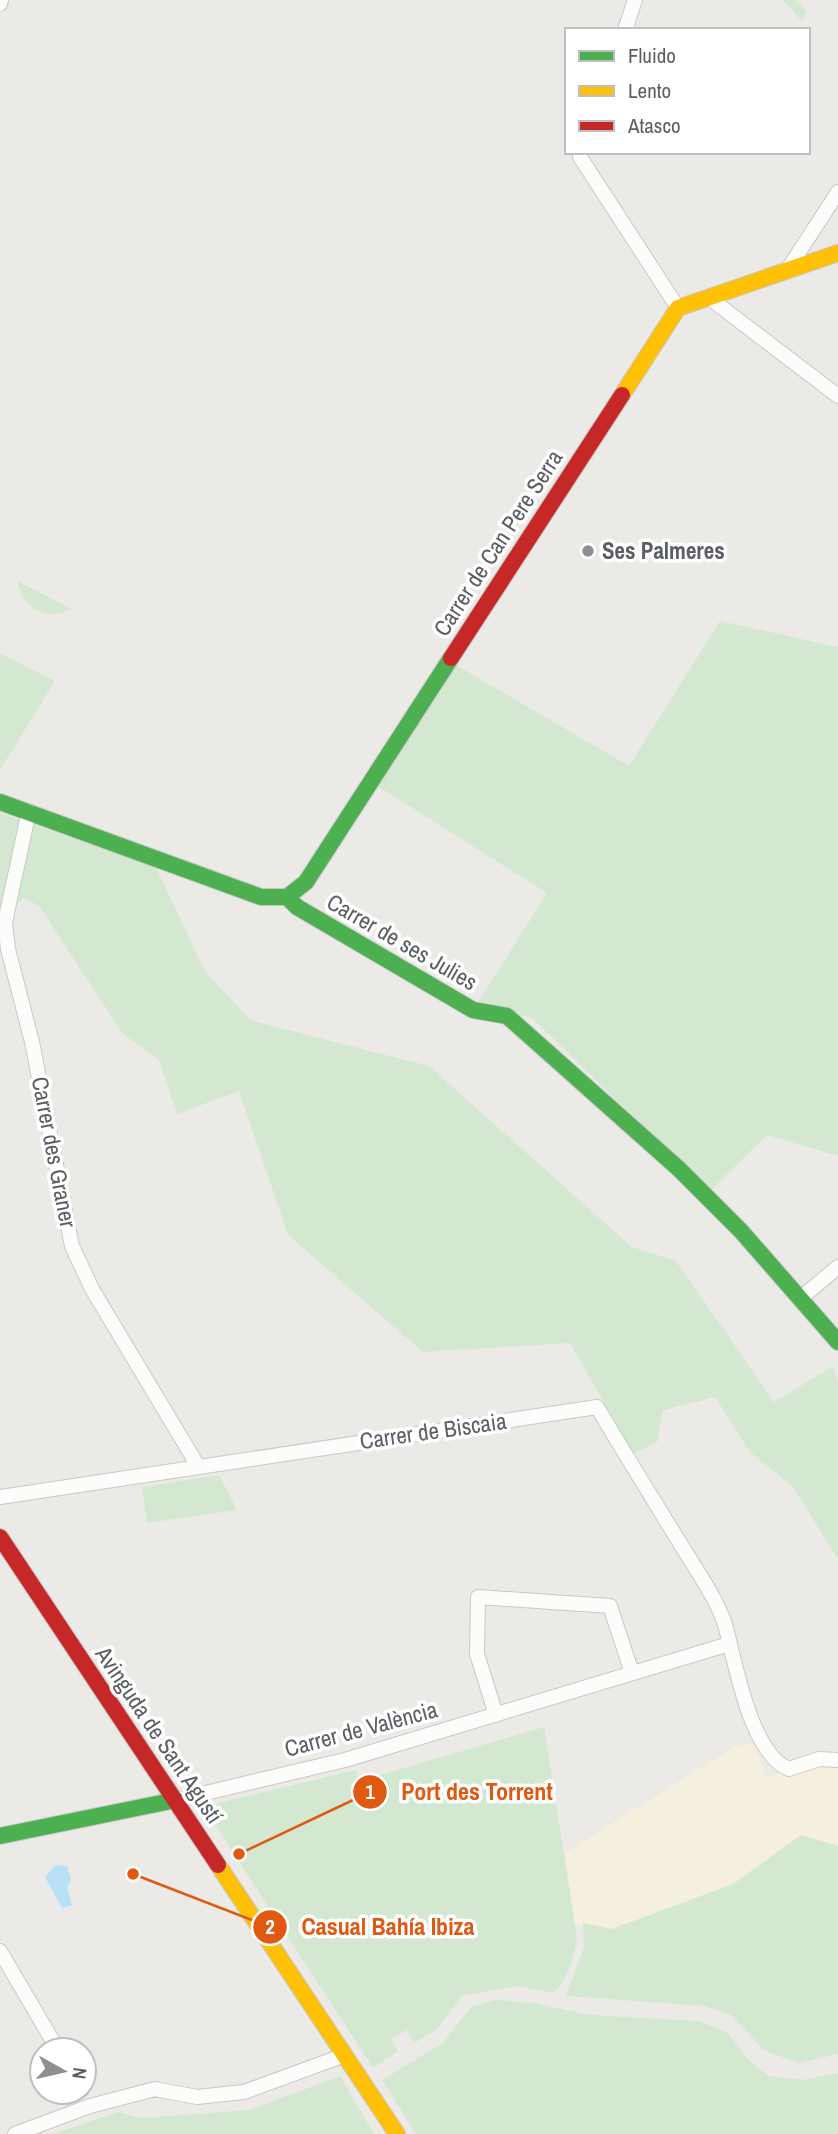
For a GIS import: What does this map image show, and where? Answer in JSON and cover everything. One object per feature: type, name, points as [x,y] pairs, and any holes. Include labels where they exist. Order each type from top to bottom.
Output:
[{"type":"street","points":[[626,28],[635,0]]},
{"type":"street","points":[[581,154],[580,157],[678,307],[788,269],[836,256]]},
{"type":"street","points":[[788,269],[838,192]]},
{"type":"street","points":[[708,297],[838,396]]},
{"type":"street","name":"Carrer de Can Pere Serra","points":[[287,897],[306,882],[678,307]]},
{"type":"street","points":[[0,802],[261,897],[287,897]]},
{"type":"street","name":"Carrer des Graner","points":[[29,811],[5,922],[8,949],[32,1042],[72,1246],[92,1289],[198,1466]]},
{"type":"street","name":"Carrer de ses Julies","points":[[287,897],[297,907],[473,1010],[507,1016],[679,1169],[802,1297],[838,1342]]},
{"type":"street","points":[[802,1297],[838,1267]]},
{"type":"street","name":"Carrer de Biscaia","points":[[0,1497],[597,1407],[706,1587],[726,1626],[729,1644]]},
{"type":"street","name":"Avinguda de Sant Agustí","points":[[0,1537],[397,2134]]},
{"type":"street","points":[[496,1715],[477,1654],[478,1597],[610,1606],[632,1673]]},
{"type":"street","points":[[729,1644],[764,1749],[776,1764],[789,1769],[819,1759],[838,1760]]},
{"type":"street","name":"Carrer de València","points":[[0,1836],[176,1800],[345,1760],[729,1644]]},
{"type":"street","points":[[0,1951],[50,2036]]},
{"type":"street","points":[[98,2104],[155,2089],[197,2097],[244,2092],[345,2055]]},
{"type":"street","points":[[15,2134],[90,2106]]},
{"type":"shaded area","points":[[754,1743],[766,1777],[838,1754],[838,1846],[831,1845],[759,1867],[733,1884],[612,1929],[575,1924],[565,1853],[735,1746]]},
{"type":"green space","points":[[783,0],[795,0],[807,11],[802,21]]},
{"type":"green space","points":[[17,581],[72,609],[53,614],[37,611],[25,600]]},
{"type":"green space","points":[[720,621],[838,647],[838,1156],[767,1135],[710,1191],[533,1019],[479,1001],[547,893],[376,785],[456,665],[629,766]]},
{"type":"green space","points":[[0,653],[55,681],[0,770]]},
{"type":"green space","points":[[0,813],[156,867],[205,972],[252,1021],[429,1066],[632,1247],[676,1261],[774,1402],[833,1366],[838,1382],[838,1559],[793,1487],[750,1452],[715,1397],[663,1410],[657,1442],[633,1454],[570,1343],[423,1352],[288,1235],[239,1091],[177,1114],[159,1060],[123,1034],[39,906],[24,898],[0,917]]},
{"type":"green space","points":[[219,1475],[237,1510],[147,1523],[142,1487]]},
{"type":"green space","points":[[544,1727],[577,1939],[566,1975],[553,1993],[517,1986],[462,1996],[436,2030],[414,2043],[407,2030],[391,2039],[398,2051],[373,2068],[208,1814],[210,1805],[356,1770],[360,1781]]},
{"type":"green space","points":[[801,1835],[838,1846],[838,2054],[799,2063],[765,2051],[731,2015],[704,2006],[566,1996],[584,1947],[583,1923],[612,1929],[733,1884]]},
{"type":"green space","points":[[496,2000],[534,2003],[590,2015],[699,2021],[728,2033],[748,2059],[769,2076],[802,2080],[838,2073],[838,2134],[416,2134],[382,2080],[443,2043],[471,2007]]},
{"type":"green space","points":[[340,2076],[374,2134],[53,2134],[118,2112],[141,2118],[249,2110]]},
{"type":"water","points":[[55,1865],[67,1866],[71,1880],[67,1887],[72,1905],[62,1908],[45,1877]]},
{"type":"traffic: fast","points":[[0,802],[261,897],[287,897],[306,882],[451,658]]},
{"type":"traffic: fast","points":[[287,897],[297,907],[473,1010],[507,1016],[679,1169],[741,1231],[838,1342]]},
{"type":"traffic: fast","points":[[0,1836],[176,1800]]},
{"type":"traffic: slow","points":[[622,395],[678,308],[838,253]]},
{"type":"traffic: slow","points":[[218,1865],[397,2134]]},
{"type":"traffic: jam","points":[[451,658],[622,395]]},
{"type":"traffic: jam","points":[[0,1537],[218,1865]]},
{"type":"place","name":"Ses Palmeres","points":[[588,551]]},
{"type":"place","name":"Port des Torrent","points":[[239,1854]]},
{"type":"place","name":"Casual Bahía Ibiza","points":[[133,1874]]}]
